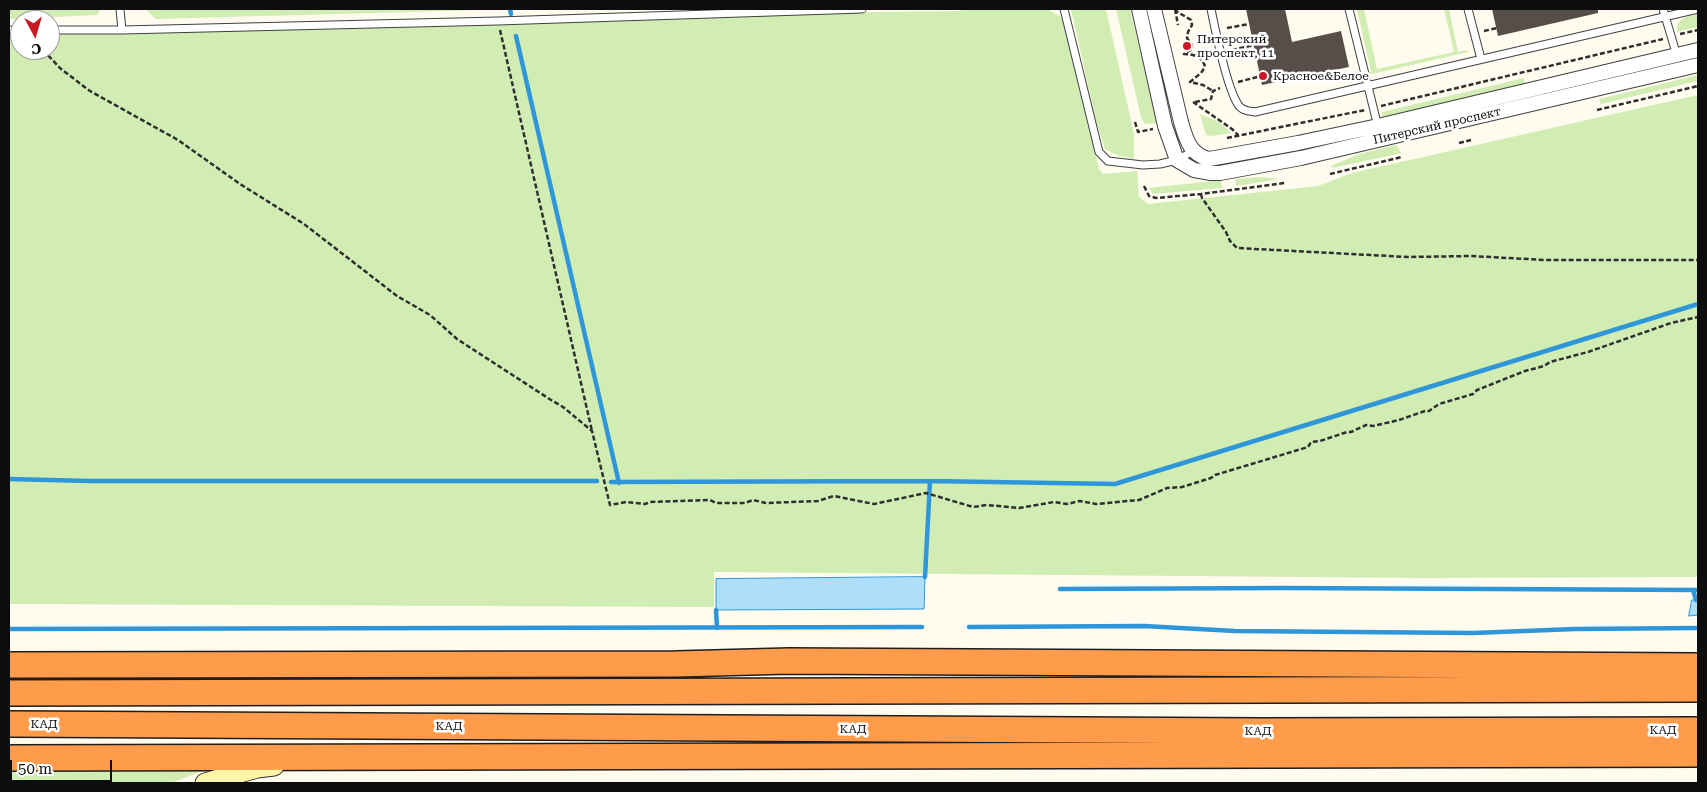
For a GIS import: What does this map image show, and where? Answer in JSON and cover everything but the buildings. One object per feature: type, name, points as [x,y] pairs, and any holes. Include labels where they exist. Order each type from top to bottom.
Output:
[{"type":"highway","points":[[9,665],[676,664],[789,661],[1698,666]]},
{"type":"highway","points":[[676,664],[921,690]]},
{"type":"highway","points":[[9,692],[1698,689]]},
{"type":"highway","name":"КАД","points":[[9,724],[1259,731],[1698,730]]},
{"type":"highway","points":[[1259,731],[1539,755]]},
{"type":"highway","points":[[9,758],[1698,754]]},
{"type":"main road","points":[[205,783],[257,768],[372,756]]},
{"type":"street","points":[[1139,9],[1165,126],[1177,160]]},
{"type":"street","points":[[1154,9],[1181,122],[1193,152]]},
{"type":"street","name":"Питерский проспект","points":[[1177,160],[1194,170],[1211,174],[1301,158],[1380,133],[1698,50]]},
{"type":"street","name":"Питерский проспект","points":[[1193,152],[1209,159],[1219,158],[1298,144],[1380,133],[1698,65]]},
{"type":"lane","points":[[120,9],[122,30]]},
{"type":"lane","points":[[60,30],[498,21],[862,9]]},
{"type":"lane","points":[[1064,9],[1099,152],[1108,161],[1118,164],[1143,165],[1177,160],[1193,152]]},
{"type":"lane","points":[[1211,9],[1230,84],[1240,107],[1246,111],[1255,112],[1698,9]]},
{"type":"lane","points":[[1348,9],[1380,133]]},
{"type":"lane","points":[[1468,9],[1481,59]]},
{"type":"lane","points":[[1663,9],[1680,70]]},
{"type":"path","points":[[1176,10],[1178,25]]},
{"type":"path","points":[[1176,10],[1192,22],[1187,38],[1192,45],[1192,49],[1184,54],[1197,56],[1204,63],[1205,67],[1190,82],[1203,85],[1213,91]]},
{"type":"path","points":[[498,21],[610,505],[626,502],[645,504],[650,502],[710,500],[716,503],[745,503],[754,500],[766,503],[818,501],[834,496],[874,504],[926,493],[973,507],[987,505],[1010,508],[1054,502],[1067,504],[1080,501],[1096,504],[1139,500],[1168,488],[1210,478],[1308,447],[1311,442],[1351,432],[1366,426],[1400,420],[1425,410],[1429,411],[1439,404],[1473,394],[1477,390],[1526,371],[1597,349],[1671,322],[1698,317]]},
{"type":"path","points":[[1227,28],[1249,24]]},
{"type":"path","points":[[1480,32],[1497,28]]},
{"type":"path","points":[[1679,35],[1698,30]]},
{"type":"path","points":[[1380,107],[1664,39]]},
{"type":"path","points":[[1232,50],[1254,45]]},
{"type":"path","points":[[52,60],[61,69],[90,91],[178,140],[240,184],[304,224],[397,296],[430,315],[457,339],[564,407],[592,431]]},
{"type":"path","points":[[1240,82],[1261,76]]},
{"type":"path","points":[[1597,110],[1698,86]]},
{"type":"path","points":[[1222,87],[1213,91],[1210,99],[1193,102],[1238,135]]},
{"type":"path","points":[[1227,138],[1369,109]]},
{"type":"path","points":[[1136,122],[1138,132],[1158,127]]},
{"type":"path","points":[[1459,143],[1472,140]]},
{"type":"path","points":[[1330,174],[1402,156]]},
{"type":"path","points":[[1144,186],[1149,196],[1156,198],[1285,183]]},
{"type":"path","points":[[1201,194],[1230,241],[1237,248],[1408,257],[1471,256],[1545,260],[1698,260]]},
{"type":"green space","points":[[9,9],[101,9],[97,15],[60,17],[60,10],[10,10],[9,19]]},
{"type":"green space","points":[[145,9],[520,9],[156,19]]},
{"type":"green space","points":[[968,9],[1048,9],[1062,18],[1099,169],[1103,174],[1137,171],[1139,197],[1148,204],[1318,186],[1352,173],[1698,95],[1698,577],[1420,578],[714,572],[714,607],[9,604],[9,35],[10,60],[60,60],[60,34],[788,13],[957,11]]},
{"type":"green space","points":[[1071,9],[1106,9],[1134,134],[1134,159],[1119,156],[1105,149],[1096,121]]},
{"type":"green space","points":[[1116,9],[1130,9],[1157,123],[1145,124],[1141,117]]},
{"type":"green space","points":[[1357,9],[1364,9],[1377,69],[1454,52],[1444,9],[1449,9],[1458,52],[1468,50],[1468,52],[1368,75],[1365,74],[1371,72]]},
{"type":"green space","points":[[1698,14],[1698,27],[1677,32],[1677,27],[1683,18]]},
{"type":"green space","points":[[1698,75],[1698,81],[1601,104],[1599,99]]},
{"type":"green space","points":[[1524,78],[1525,84],[1383,118],[1382,112]]},
{"type":"green space","points":[[1200,114],[1219,122],[1231,133],[1206,135]]},
{"type":"green space","points":[[1396,145],[1402,153],[1332,168],[1331,166],[1359,154]]},
{"type":"green space","points":[[1260,177],[1280,179],[1236,186],[1235,179]]},
{"type":"green space","points":[[1221,180],[1222,188],[1153,194],[1149,188]]},
{"type":"green space","points":[[223,763],[171,783],[9,783],[9,764]]},
{"type":"water","points":[[925,577],[924,609],[716,610],[716,579]]},
{"type":"water","points":[[1692,600],[1698,600],[1698,615],[1689,616]]},
{"type":"waterway","points":[[510,9],[511,14]]},
{"type":"waterway","points":[[516,36],[619,483]]},
{"type":"waterway","points":[[611,482],[930,481],[1115,484],[1698,304]]},
{"type":"waterway","points":[[9,479],[89,481],[597,481]]},
{"type":"waterway","points":[[925,577],[930,481]]},
{"type":"waterway","points":[[1060,589],[1698,590]]},
{"type":"waterway","points":[[1693,590],[1696,600]]},
{"type":"waterway","points":[[716,610],[717,628]]},
{"type":"waterway","points":[[969,627],[1144,626],[1235,631],[1473,633],[1575,629],[1698,628]]},
{"type":"waterway","points":[[9,629],[922,627]]},
{"type":"place","name":"Питерский проспект, 11","points":[[1187,46]]},
{"type":"place","name":"Красное&Белое","points":[[1263,76]]}]
